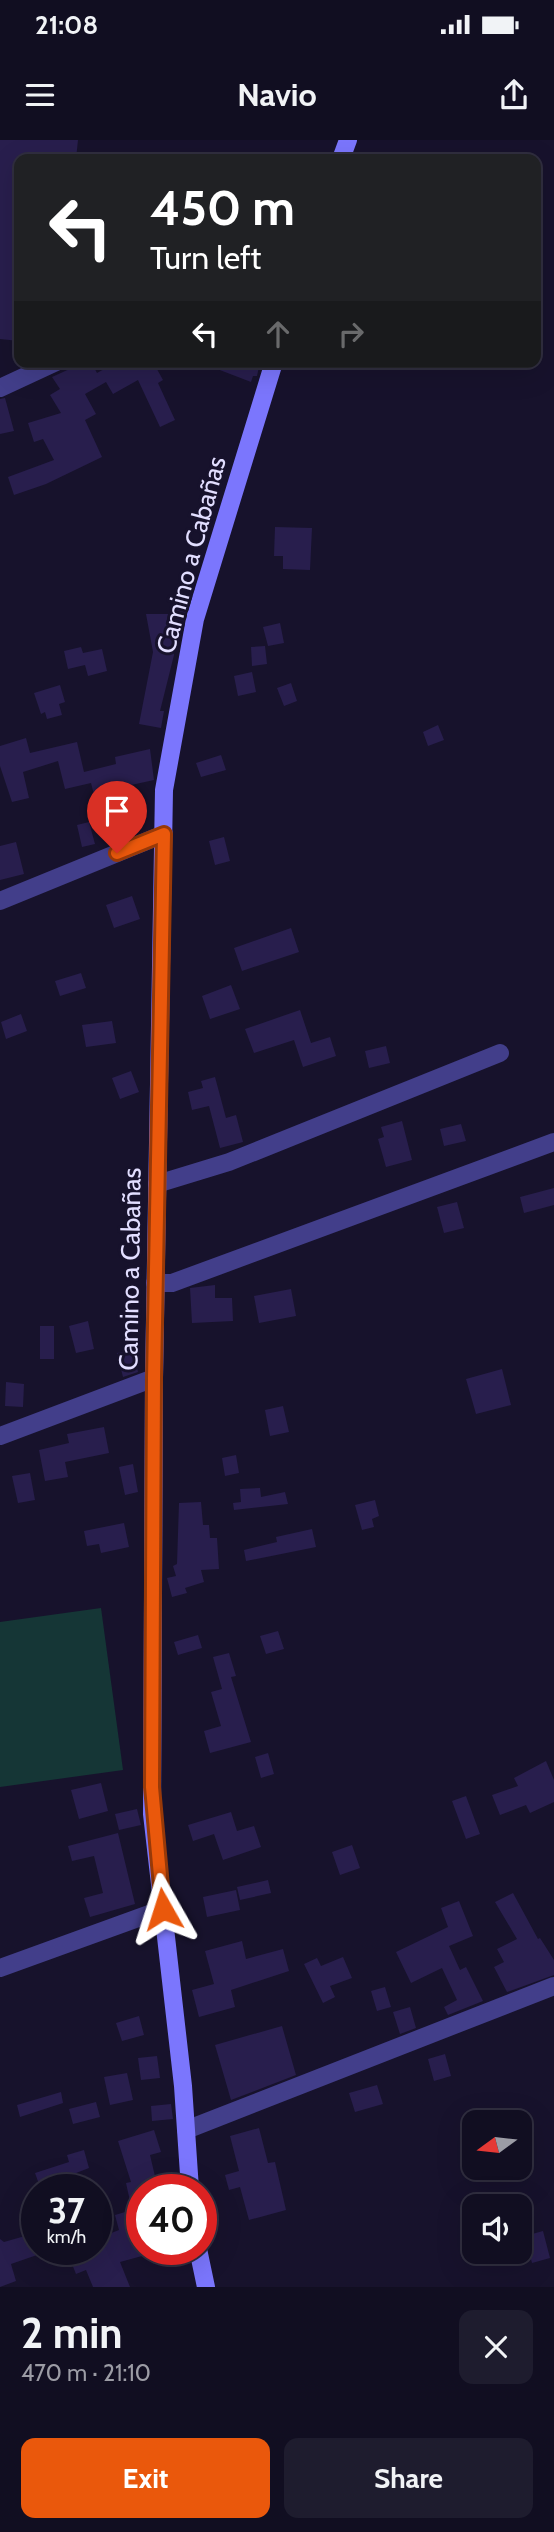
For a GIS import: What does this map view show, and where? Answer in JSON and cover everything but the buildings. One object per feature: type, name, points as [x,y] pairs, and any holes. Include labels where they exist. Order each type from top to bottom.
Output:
[{"type":"street","points":[[0,388],[43,368]]},
{"type":"street","name":"Camino a Cabañas","points":[[189,2174],[152,1814],[155,1283],[164,790],[195,619],[272,368]]},
{"type":"street","points":[[0,901],[164,834]]},
{"type":"street","points":[[157,1184],[229,1162],[500,1053]]},
{"type":"street","points":[[155,1283],[172,1283],[554,1142]]},
{"type":"street","points":[[0,1436],[154,1378]]},
{"type":"street","points":[[0,1968],[163,1909]]},
{"type":"street","points":[[186,2130],[554,1986]]},
{"type":"street","points":[[201,2265],[206,2287]]},
{"type":"green space","points":[[101,1608],[123,1770],[0,1787],[0,1622]]},
{"type":"route","points":[[117,853],[164,834],[154,1378],[152,1787],[152,1814],[163,1909]]}]
